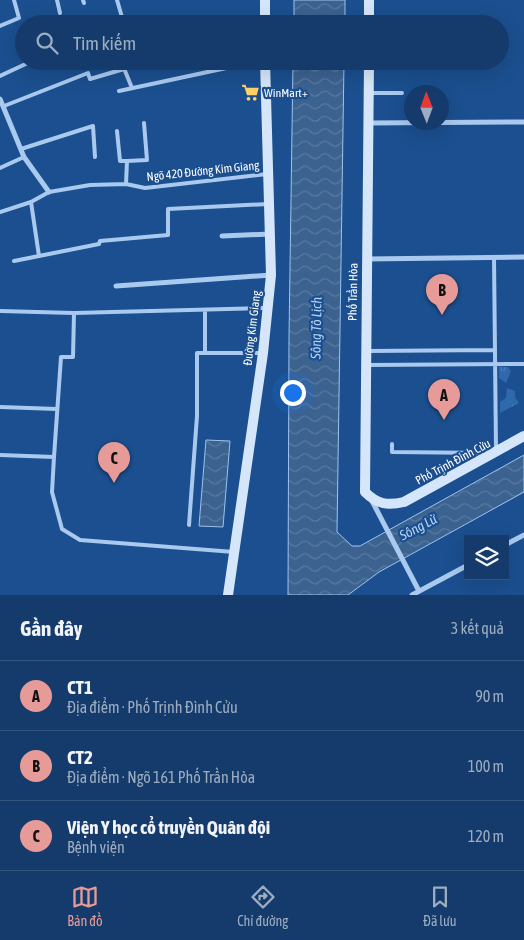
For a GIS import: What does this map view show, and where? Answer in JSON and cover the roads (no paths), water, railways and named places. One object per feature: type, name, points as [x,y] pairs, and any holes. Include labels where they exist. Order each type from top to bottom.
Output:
[{"type":"main road","points":[[265,0],[265,15]]},
{"type":"main road","points":[[369,15],[370,0]]},
{"type":"main road","name":"Đường Kim Giang","points":[[228,595],[263,353],[271,275],[265,70]]},
{"type":"main road","name":"Phố Trần Hòa","points":[[369,70],[364,485],[365,492],[371,498]]},
{"type":"main road","name":"Phố Trịnh Đình Cửu","points":[[371,498],[381,504],[391,505],[416,496],[524,436]]},
{"type":"street","points":[[0,99],[24,157],[49,192]]},
{"type":"street","points":[[368,123],[524,122]]},
{"type":"street","points":[[222,236],[270,234]]},
{"type":"street","points":[[367,259],[524,257]]},
{"type":"street","points":[[116,286],[271,275]]},
{"type":"street","points":[[371,498],[419,591]]},
{"type":"street","points":[[509,543],[524,535]]},
{"type":"street","points":[[412,595],[464,567]]},
{"type":"lane","points":[[14,0],[18,15]]},
{"type":"lane","points":[[57,0],[60,13]]},
{"type":"lane","points":[[117,0],[121,15]]},
{"type":"lane","points":[[0,26],[15,20]]},
{"type":"lane","points":[[0,76],[15,69]]},
{"type":"lane","points":[[3,110],[88,74],[90,79],[121,70]]},
{"type":"lane","points":[[124,70],[132,88]]},
{"type":"lane","points":[[119,91],[217,70]]},
{"type":"lane","points":[[368,93],[402,93]]},
{"type":"lane","points":[[117,131],[120,161],[147,160],[144,123]]},
{"type":"lane","points":[[21,149],[93,126],[95,157]]},
{"type":"lane","points":[[0,168],[24,157]]},
{"type":"lane","points":[[126,184],[127,161]]},
{"type":"lane","name":"Ngõ 420 Đường Kim Giang","points":[[0,212],[31,202],[49,192],[90,185],[126,184],[145,188],[269,174]]},
{"type":"lane","points":[[31,202],[39,256]]},
{"type":"lane","points":[[14,261],[99,244],[100,242],[168,235],[168,209],[270,204]]},
{"type":"lane","points":[[392,444],[392,452],[496,453],[494,257]]},
{"type":"lane","points":[[0,311],[74,313],[268,308]]},
{"type":"lane","points":[[204,311],[205,353]]},
{"type":"lane","points":[[74,313],[73,357],[62,357],[52,492],[62,529],[80,540],[234,552]]},
{"type":"lane","points":[[365,351],[495,350]]},
{"type":"lane","points":[[189,525],[197,416],[197,353],[263,353]]},
{"type":"lane","points":[[364,365],[524,364]]},
{"type":"lane","points":[[0,407],[57,408]]},
{"type":"lane","points":[[0,455],[54,457]]},
{"type":"water","points":[[294,0],[345,0],[345,15],[294,15]]},
{"type":"water","points":[[293,70],[344,70],[337,532],[352,546],[360,546],[524,455],[524,492],[379,572],[348,595],[288,595]]},
{"type":"water","points":[[206,440],[230,441],[223,527],[199,526]]},
{"type":"place","name":"WinMart+","points":[[250,93]]},
{"type":"place","name":"CT2","points":[[442,315]]},
{"type":"place","name":"CT1","points":[[444,420]]},
{"type":"place","name":"Viện Y học cổ truyền Quân đội","points":[[114,483]]},
{"type":"water label","name":"Sông Tô Lịch","points":[[316,328]]},
{"type":"water label","name":"Sông Lừ","points":[[418,527]]}]
